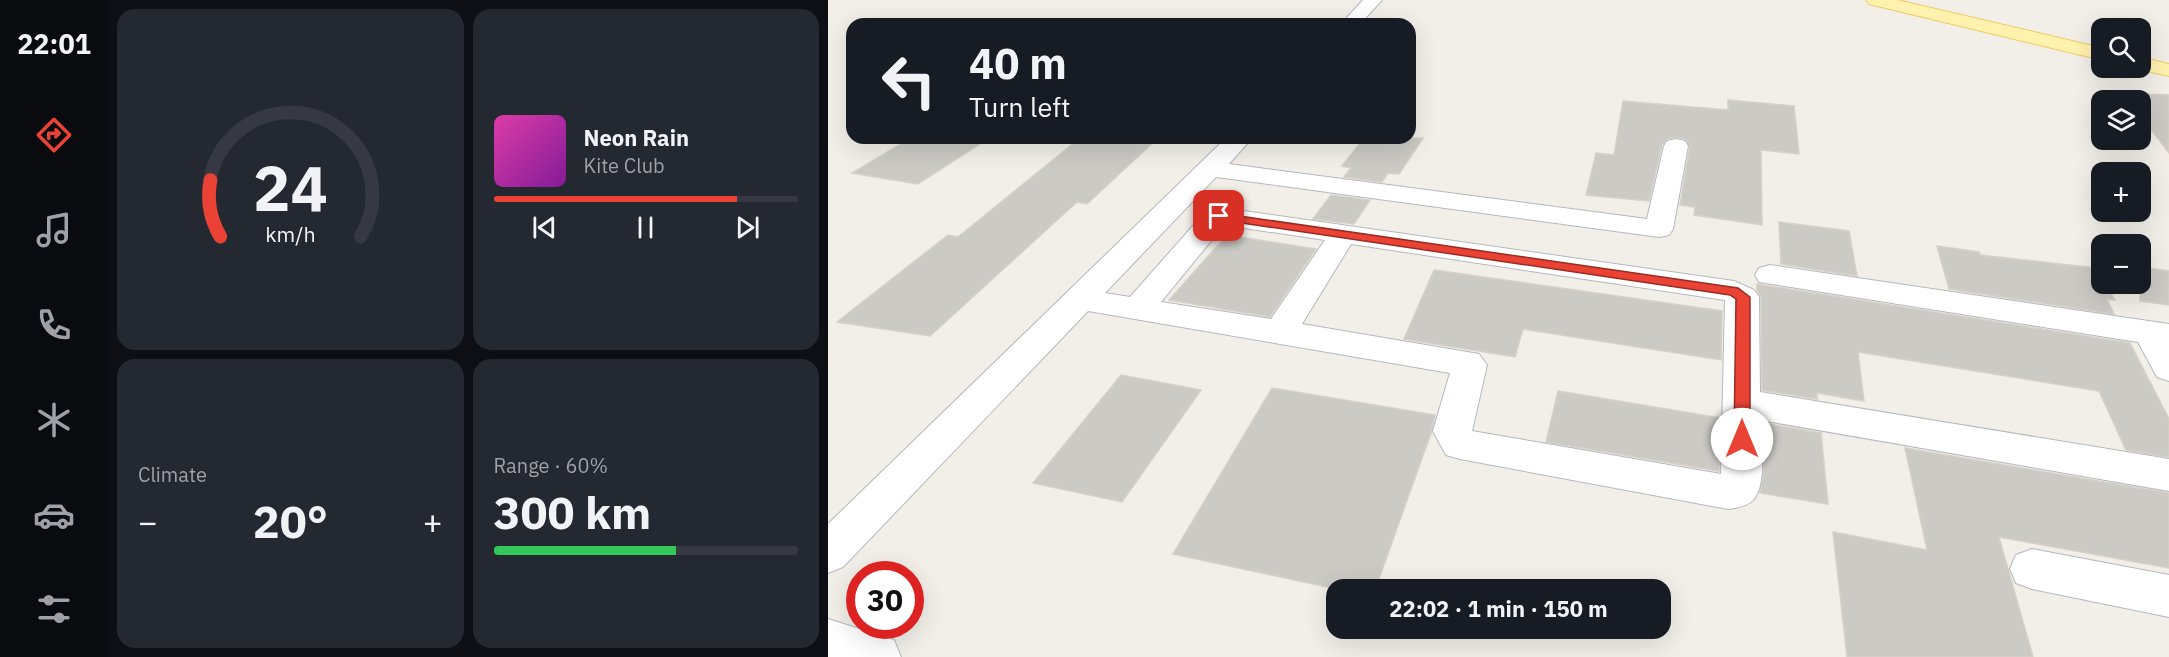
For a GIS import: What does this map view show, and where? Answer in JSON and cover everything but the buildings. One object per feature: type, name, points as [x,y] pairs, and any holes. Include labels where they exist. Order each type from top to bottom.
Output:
[{"type":"main road","points":[[1875,0],[2091,51]]},
{"type":"main road","points":[[2151,66],[2169,70]]},
{"type":"street","points":[[1356,18],[1373,0]]},
{"type":"street","points":[[828,553],[1234,144]]},
{"type":"street","points":[[1210,169],[1659,229],[1676,146]]},
{"type":"street","points":[[1079,299],[1137,309],[1467,363],[1470,365],[1452,431],[1460,444],[1728,492],[1741,486],[1743,297],[1734,291],[1219,216],[1137,309]]},
{"type":"street","points":[[1280,332],[1343,234]]},
{"type":"street","points":[[1770,275],[2160,334],[2169,368]]},
{"type":"street","points":[[1761,406],[2169,475]]},
{"type":"street","points":[[2032,569],[2169,596]]},
{"type":"street","points":[[828,644],[877,657]]},
{"type":"route","points":[[1219,216],[1734,291],[1743,297],[1742,439]]}]
